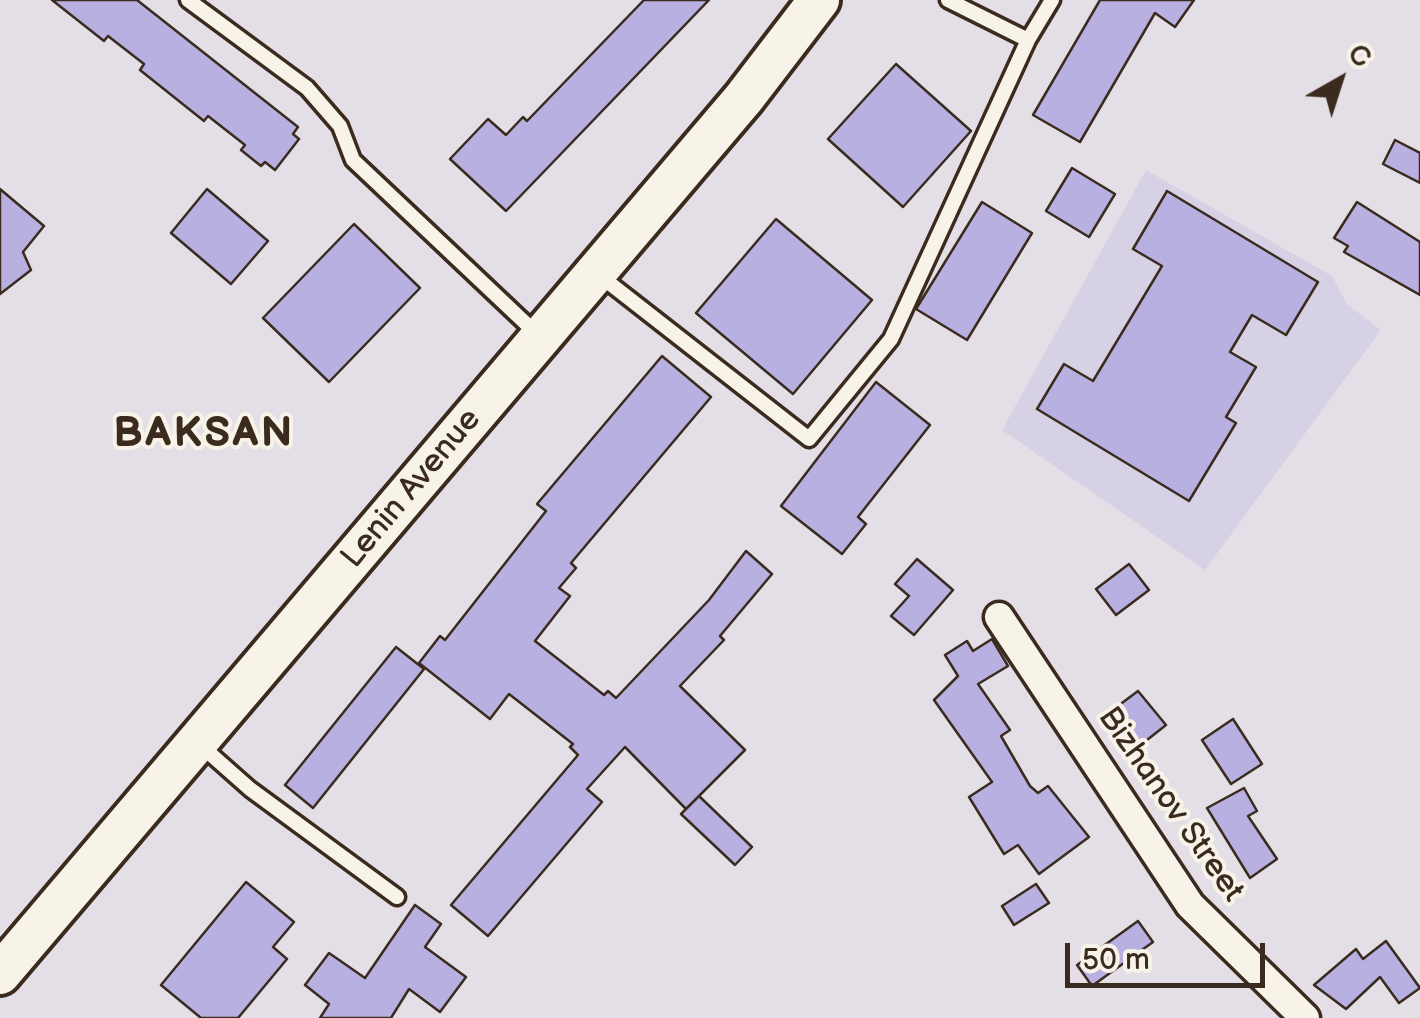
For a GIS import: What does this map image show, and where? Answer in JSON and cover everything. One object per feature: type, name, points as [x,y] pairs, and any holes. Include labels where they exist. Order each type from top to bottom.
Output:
[{"type":"main road","name":"Lenin Avenue","points":[[0,974],[744,98],[818,0]]},
{"type":"street","name":"Bizhanov Street","points":[[998,617],[1190,905],[1305,1018]]},
{"type":"lane","points":[[188,0],[307,88],[340,126],[353,160],[540,337]]},
{"type":"lane","points":[[948,0],[1028,40]]},
{"type":"lane","points":[[594,271],[810,439],[890,339],[1028,40],[1052,0]]},
{"type":"lane","points":[[198,742],[250,789],[397,897]]},
{"type":"shaded area","points":[[1146,170],[1332,276],[1347,304],[1381,330],[1205,570],[1002,430]]},
{"type":"building","points":[[52,0],[137,0],[298,127],[293,134],[299,139],[275,170],[265,162],[261,166],[241,150],[245,145],[208,116],[204,121],[140,70],[144,64],[108,36],[104,41]]},
{"type":"building","points":[[644,0],[709,0],[506,211],[450,159],[488,119],[506,135],[523,117],[527,121]]},
{"type":"building","points":[[1100,0],[1194,0],[1175,27],[1155,13],[1080,142],[1033,115]]},
{"type":"building","points":[[896,64],[971,131],[903,207],[828,139]]},
{"type":"building","points":[[1395,140],[1420,153],[1420,183],[1383,164]]},
{"type":"building","points":[[1072,168],[1115,194],[1089,237],[1046,211]]},
{"type":"building","points":[[0,189],[44,226],[23,252],[31,270],[0,294]]},
{"type":"building","points":[[207,189],[268,241],[231,284],[171,233]]},
{"type":"building","points":[[1167,191],[1318,282],[1286,335],[1252,315],[1230,352],[1256,367],[1226,417],[1236,423],[1189,501],[1037,409],[1064,364],[1093,381],[1162,266],[1133,249]]},
{"type":"building","points":[[982,202],[1032,233],[967,340],[916,309]]},
{"type":"building","points":[[1357,202],[1420,242],[1420,295],[1344,252],[1348,246],[1334,238]]},
{"type":"building","points":[[776,219],[872,300],[793,394],[696,313]]},
{"type":"building","points":[[354,224],[420,288],[329,382],[263,318]]},
{"type":"building","points":[[662,356],[711,397],[571,563],[576,568],[559,588],[570,596],[535,641],[604,695],[608,691],[616,698],[709,600],[746,551],[772,574],[720,636],[724,640],[680,686],[745,750],[686,809],[625,747],[587,789],[602,802],[488,936],[451,905],[578,755],[570,747],[573,744],[509,694],[490,719],[419,663],[440,636],[445,640],[546,511],[537,504]]},
{"type":"building","points":[[876,382],[930,425],[858,517],[866,524],[842,554],[781,506]]},
{"type":"building","points":[[917,559],[953,590],[914,635],[891,616],[909,596],[895,584]]},
{"type":"building","points":[[1129,564],[1149,590],[1116,615],[1096,589]]},
{"type":"building","points":[[992,639],[1008,666],[978,684],[1010,730],[1001,736],[1030,786],[1038,793],[1048,786],[1089,837],[1039,874],[1018,845],[1004,854],[969,797],[992,782],[934,700],[958,676],[945,655],[967,641],[973,651]]},
{"type":"building","points":[[396,647],[424,669],[313,808],[285,785]]},
{"type":"building","points":[[1138,691],[1166,725],[1142,744],[1114,709]]},
{"type":"building","points":[[1233,719],[1262,764],[1231,784],[1202,740]]},
{"type":"building","points":[[1244,788],[1257,811],[1248,816],[1277,859],[1250,878],[1207,808]]},
{"type":"building","points":[[699,796],[752,847],[735,865],[681,814]]},
{"type":"building","points":[[246,882],[294,922],[273,947],[287,959],[238,1018],[201,1018],[161,985]]},
{"type":"building","points":[[1036,884],[1049,903],[1014,925],[1002,906]]},
{"type":"building","points":[[415,905],[441,924],[425,947],[466,977],[440,1012],[409,989],[391,1018],[320,1018],[329,1004],[305,985],[329,953],[365,978]]},
{"type":"building","points":[[1138,921],[1153,942],[1092,986],[1077,965]]},
{"type":"building","points":[[1386,941],[1420,988],[1399,1003],[1380,977],[1346,1009],[1314,985],[1356,949],[1363,959]]},
{"type":"district","name":"BAKSAN","points":[[204,435]]}]
